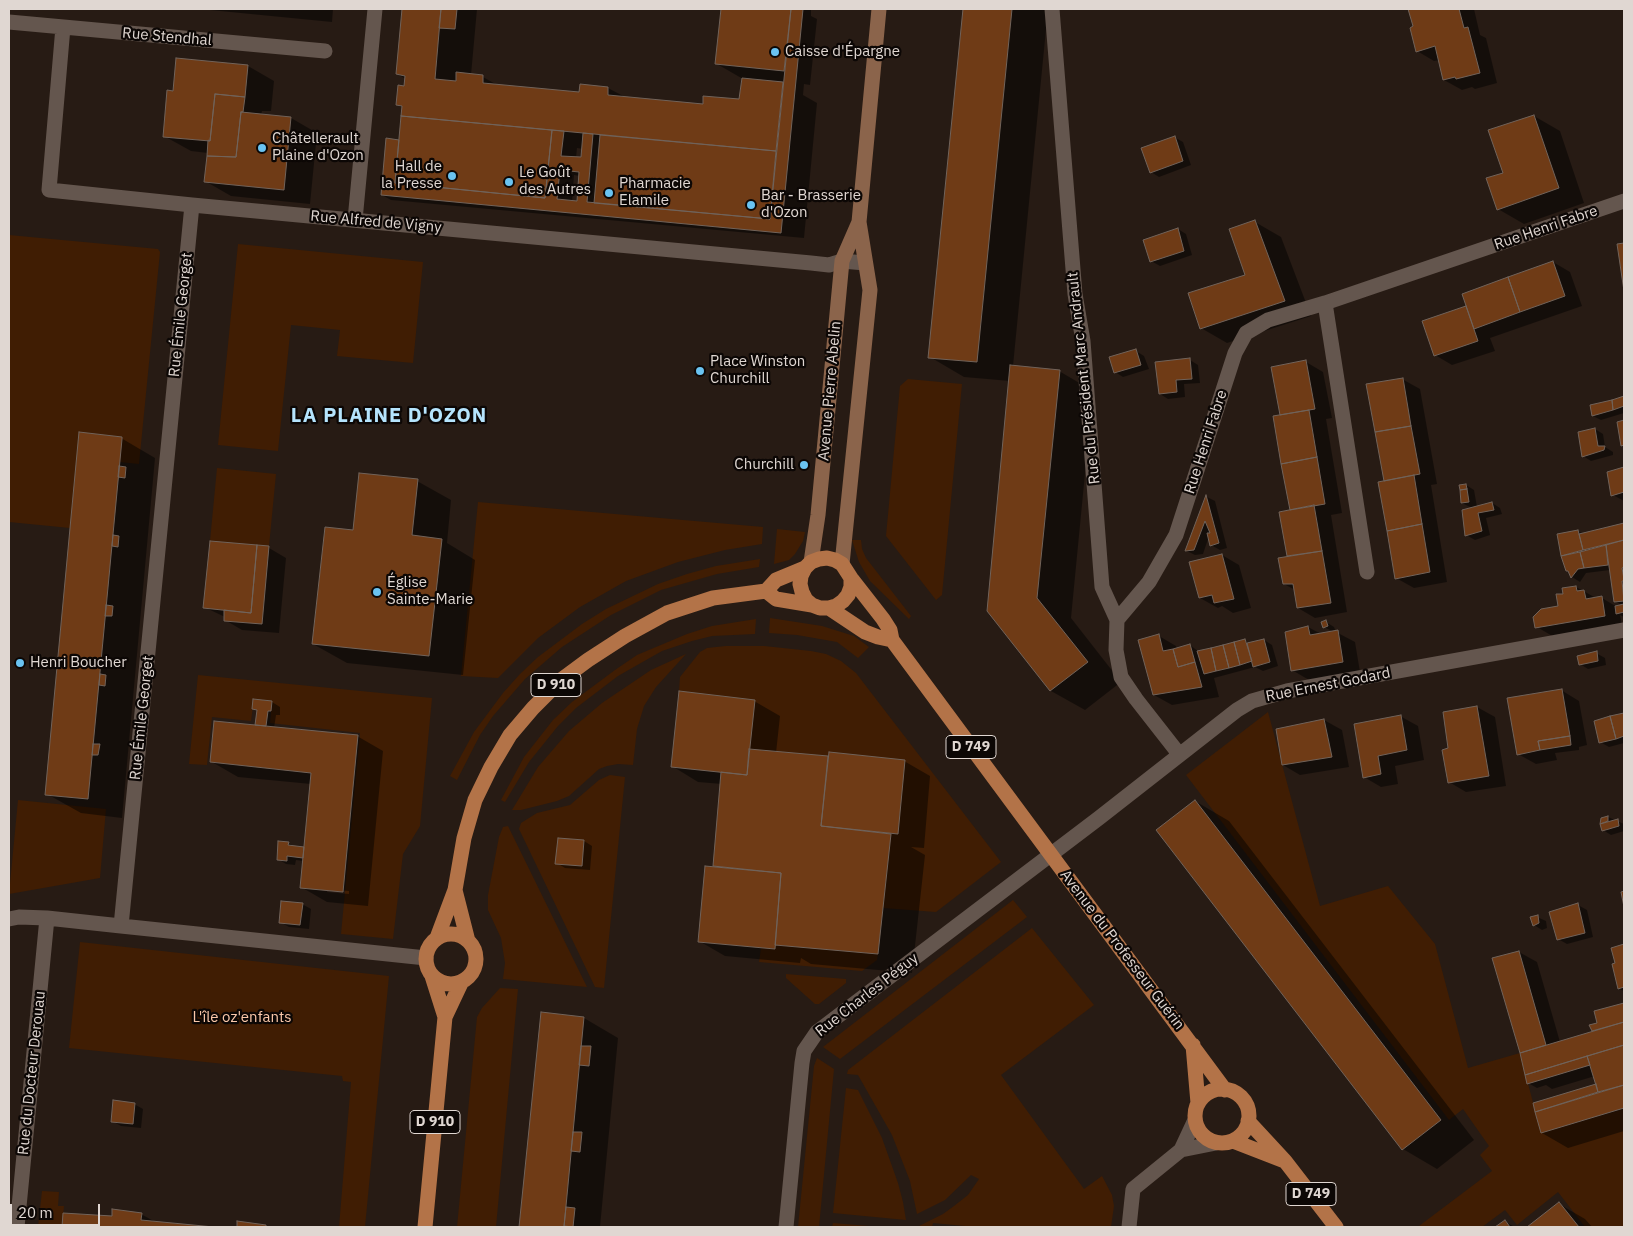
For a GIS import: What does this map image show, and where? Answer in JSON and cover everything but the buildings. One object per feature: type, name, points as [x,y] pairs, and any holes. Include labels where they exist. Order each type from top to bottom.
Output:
[{"type":"main road","name":"Avenue Pierre Abelin","points":[[842,564],[870,290],[859,222],[879,9]]},
{"type":"main road","name":"Avenue Pierre Abelin","points":[[808,565],[818,515],[842,261],[859,222]]},
{"type":"main road","points":[[766,590],[776,599],[820,608],[836,606],[844,601],[851,586],[850,578],[842,564],[827,558],[819,559],[808,565],[800,584],[806,600],[812,605]]},
{"type":"main road","name":"D 910","points":[[437,938],[455,890],[464,838],[475,800],[491,767],[510,735],[533,708],[561,680],[588,660],[625,636],[667,613],[713,598],[766,590],[776,580],[808,565]]},
{"type":"main road","name":"D 749","points":[[850,578],[883,619],[890,630],[892,640],[1050,855]]},
{"type":"main road","points":[[829,608],[865,632],[892,640]]},
{"type":"main road","name":"Avenue du Professeur Guérin","points":[[1050,855],[1226,1090],[1234,1092],[1246,1104],[1248,1121],[1285,1161],[1336,1227]]},
{"type":"main road","name":"D 910","points":[[455,890],[468,941]]},
{"type":"main road","points":[[444,934],[453,934],[461,936],[468,941],[473,947],[476,962],[469,976],[454,984],[446,984],[432,976],[428,970],[426,958],[428,948],[437,938],[444,934]]},
{"type":"main road","name":"D 910","points":[[432,976],[445,1017]]},
{"type":"main road","name":"D 910","points":[[424,1227],[445,1017],[462,981]]},
{"type":"main road","name":"Avenue du Professeur Guérin","points":[[1193,1045],[1198,1103],[1195,1120]]},
{"type":"main road","points":[[1198,1103],[1208,1093],[1226,1090]]},
{"type":"main road","points":[[1195,1120],[1201,1133],[1208,1140],[1216,1143],[1233,1141],[1246,1129],[1248,1121]]},
{"type":"main road","name":"D 749","points":[[1233,1141],[1285,1161]]},
{"type":"street","points":[[355,220],[374,9]]},
{"type":"street","name":"Rue du Président Marc Andrault","points":[[1052,9],[1075,294],[1083,341],[1102,587],[1118,620],[1116,650],[1122,676],[1136,700],[1179,754]]},
{"type":"street","name":"Rue Stendhal","points":[[9,22],[325,52]]},
{"type":"street","name":"Rue Alfred de Vigny","points":[[63,27],[49,190],[192,206],[829,265],[842,261],[865,263]]},
{"type":"street","name":"Rue Henri Fabre","points":[[1118,620],[1149,582],[1176,535],[1235,353],[1246,334],[1268,320],[1325,303],[1624,201]]},
{"type":"street","name":"Rue Émile Georget","points":[[121,926],[192,206]]},
{"type":"street","points":[[1325,303],[1367,572]]},
{"type":"street","name":"Rue Ernest Godard","points":[[1050,855],[1179,754],[1237,710],[1252,701],[1271,695],[1624,630]]},
{"type":"street","name":"Rue Charles Péguy","points":[[786,1227],[802,1063],[804,1051],[809,1041],[817,1032],[1050,855]]},
{"type":"street","points":[[9,919],[19,917],[48,918],[426,958]]},
{"type":"street","name":"Rue du Docteur Derouau","points":[[17,1227],[48,918]]},
{"type":"street","points":[[1129,1227],[1132,1189],[1181,1150],[1195,1120]]},
{"type":"street","points":[[1181,1150],[1216,1143]]},
{"type":"green space","points":[[9,235],[158,249],[160,252],[139,464],[119,462],[121,437],[79,432],[70,528],[9,522]]},
{"type":"green space","points":[[238,244],[423,262],[413,363],[337,356],[340,330],[291,325],[278,451],[218,445]]},
{"type":"green space","points":[[908,379],[962,384],[942,595],[936,600],[886,536],[900,386]]},
{"type":"green space","points":[[217,468],[276,474],[269,546],[210,541]]},
{"type":"green space","points":[[478,502],[763,527],[762,544],[725,550],[678,562],[626,581],[580,607],[538,638],[498,678],[461,676]]},
{"type":"green space","points":[[777,529],[805,532],[803,541],[795,554],[789,560],[774,564]]},
{"type":"green space","points":[[852,540],[861,540],[866,558],[911,616],[909,619],[870,581],[859,562]]},
{"type":"green space","points":[[760,559],[759,567],[717,574],[661,590],[611,615],[562,647],[525,679],[493,716],[480,735],[457,780],[450,776],[474,732],[503,693],[538,657],[582,624],[606,609],[658,584],[716,566]]},
{"type":"green space","points":[[770,618],[822,626],[854,636],[869,647],[858,658],[837,642],[797,635],[769,633]]},
{"type":"green space","points":[[756,619],[755,634],[712,636],[692,641],[662,651],[618,676],[576,708],[558,726],[529,762],[505,802],[501,800],[524,757],[553,720],[572,702],[615,670],[637,655],[687,634],[712,626]]},
{"type":"green space","points":[[764,646],[811,651],[826,654],[841,661],[856,673],[1001,862],[936,912],[883,908],[891,834],[898,834],[904,760],[829,752],[828,756],[749,749],[754,700],[679,691],[680,677],[700,652],[707,648]]},
{"type":"green space","points":[[686,654],[656,687],[644,706],[637,729],[633,765],[618,764],[607,766],[599,769],[569,796],[521,810],[512,810],[538,767],[569,731],[602,703],[651,670]]},
{"type":"green space","points":[[198,675],[432,698],[420,826],[403,854],[393,939],[341,934],[360,733],[270,723],[272,701],[254,699],[251,721],[212,717],[207,765],[189,764]]},
{"type":"green space","points":[[1268,712],[1320,906],[1388,886],[1435,944],[1468,1068],[1520,1053],[1541,1133],[1624,1109],[1624,1227],[1585,1227],[1558,1192],[1517,1225],[1505,1210],[1482,1227],[1419,1226],[1492,1171],[1480,1155],[1489,1146],[1463,1109],[1449,1120],[1186,775]]},
{"type":"green space","points":[[610,775],[625,777],[604,988],[595,987],[519,829],[521,823],[537,813],[570,805],[599,780]]},
{"type":"green space","points":[[18,800],[106,809],[100,878],[9,894]]},
{"type":"green space","points":[[508,826],[587,987],[503,979],[505,963],[501,938],[488,910],[488,895],[499,837],[503,827]]},
{"type":"green space","points":[[1013,900],[1027,917],[840,1059],[823,1047]]},
{"type":"green space","points":[[1032,928],[1094,1005],[1001,1075],[1084,1189],[1102,1176],[1112,1195],[1114,1206],[1111,1227],[976,1227],[933,1223],[932,1227],[917,1227],[943,1214],[954,1206],[968,1195],[979,1179],[971,1175],[945,1200],[917,1214],[910,1181],[892,1135],[858,1075],[847,1074],[848,1070]]},
{"type":"green space","name":"L'île oz'enfants","points":[[80,942],[389,976],[365,1227],[339,1227],[351,1082],[343,1081],[342,1076],[69,1048]]},
{"type":"green space","points":[[775,945],[878,954],[877,960],[862,971],[759,962],[761,948],[774,949]]},
{"type":"green space","points":[[786,974],[846,979],[846,983],[819,1004],[815,1004],[786,978]]},
{"type":"green space","points":[[500,988],[518,989],[496,1227],[457,1227],[477,1017],[482,1008]]},
{"type":"green space","points":[[817,1058],[834,1069],[819,1227],[798,1227],[814,1066]]},
{"type":"green space","points":[[846,1088],[858,1090],[882,1138],[898,1183],[906,1220],[833,1213]]},
{"type":"green space","points":[[42,1191],[59,1192],[58,1206],[64,1206],[62,1227],[38,1227]]},
{"type":"green space","points":[[833,1223],[881,1227],[832,1227]]},
{"type":"place","name":"Caisse d'Épargne","points":[[775,52]]},
{"type":"place","name":"Châtellerault Plaine d'Ozon","points":[[262,148]]},
{"type":"place","name":"Hall de la Presse","points":[[452,176]]},
{"type":"place","name":"Le Goût des Autres","points":[[509,182]]},
{"type":"place","name":"Pharmacie Elamile","points":[[609,193]]},
{"type":"place","name":"Bar - Brasserie d'Ozon","points":[[751,205]]},
{"type":"place","name":"Place Winston Churchill","points":[[700,371]]},
{"type":"place","name":"Churchill","points":[[804,465]]},
{"type":"place","name":"Église Sainte-Marie","points":[[377,592]]},
{"type":"place","name":"Henri Boucher","points":[[20,663]]},
{"type":"district","name":"LA PLAINE D'OZON","points":[[389,416]]}]
